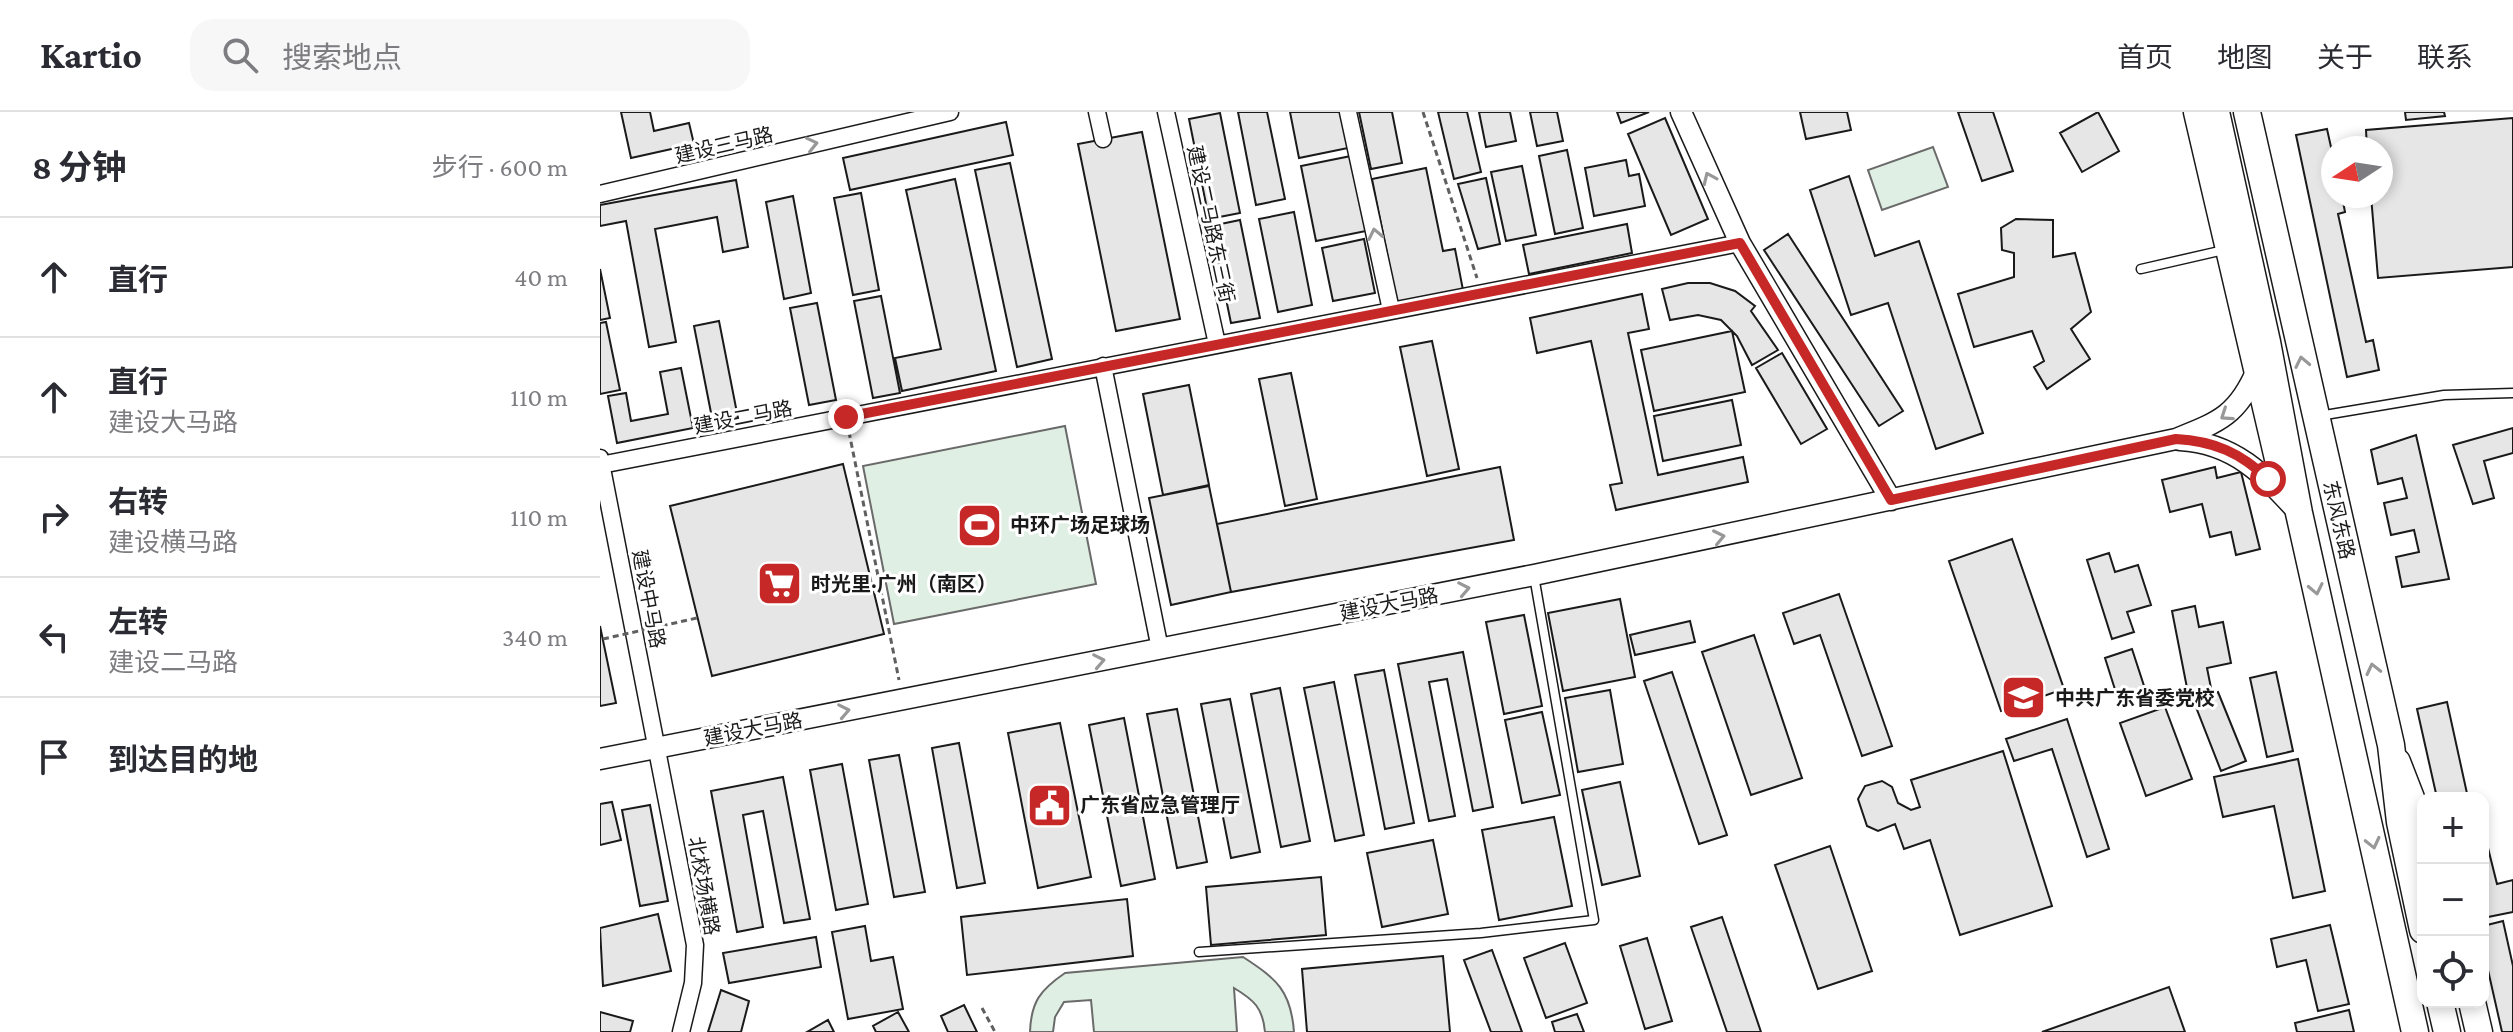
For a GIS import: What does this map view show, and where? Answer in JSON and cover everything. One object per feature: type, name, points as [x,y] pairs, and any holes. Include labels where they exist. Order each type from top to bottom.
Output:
[{"type":"main road","name":"东风东路","points":[[2197,112],[2280,467],[2299,513]]},
{"type":"main road","name":"东风东路","points":[[2216,112],[2267,342],[2299,513],[2415,1032]]},
{"type":"main road","name":"东风东路","points":[[2247,112],[2391,745],[2400,822],[2417,902]]},
{"type":"main road","points":[[2391,745],[2417,813]]},
{"type":"main road","points":[[2391,745],[2422,864]]},
{"type":"main road","points":[[2441,1008],[2447,1032]]},
{"type":"main road","points":[[2458,1008],[2464,1032]]},
{"type":"main road","points":[[2473,1008],[2479,1032]]},
{"type":"street","name":"建设三马路","points":[[600,194],[950,112]]},
{"type":"street","points":[[1097,112],[1103,139]]},
{"type":"street","name":"建设二马路东三街","points":[[1166,112],[1217,344]]},
{"type":"street","points":[[1348,112],[1391,310]]},
{"type":"street","points":[[1681,112],[1740,243],[1891,500]]},
{"type":"street","name":"建设二马路","points":[[601,462],[1740,243]]},
{"type":"street","points":[[1103,366],[1160,649]]},
{"type":"street","points":[[2176,439],[2225,417],[2238,407],[2257,370]]},
{"type":"street","points":[[2176,439],[2199,441],[2236,453],[2255,467],[2299,513]]},
{"type":"street","name":"建设大马路","points":[[600,759],[1534,575],[2176,439]]},
{"type":"street","name":"建设中马路","points":[[601,462],[658,748]]},
{"type":"street","name":"北校场横路","points":[[658,748],[695,945],[693,983],[681,1032]]},
{"type":"lane","points":[[2141,269],[2229,249]]},
{"type":"lane","points":[[2314,417],[2444,395],[2513,393]]},
{"type":"lane","points":[[1199,952],[1481,933],[1594,920],[1534,575]]},
{"type":"path","points":[[1423,112],[1482,293]]},
{"type":"path","points":[[846,417],[903,700]]},
{"type":"path","points":[[603,639],[697,618]]},
{"type":"path","points":[[982,1008],[995,1032]]},
{"type":"green space","points":[[1933,147],[1948,187],[1882,210],[1868,170]]},
{"type":"green space","name":"中环广场足球场","points":[[1065,426],[1096,584],[894,624],[863,466]]},
{"type":"green space","points":[[1243,957],[1280,987],[1290,1006],[1294,1032],[1265,1032],[1256,1006],[1234,988],[1237,1032],[1094,1032],[1091,1000],[1064,1002],[1055,1017],[1053,1032],[1030,1032],[1032,1013],[1038,998],[1065,973]]},
{"type":"building","points":[[621,112],[650,112],[654,131],[689,123],[694,144],[631,158]]},
{"type":"building","points":[[1238,112],[1267,112],[1285,199],[1256,205]]},
{"type":"building","points":[[1290,112],[1340,112],[1348,148],[1299,158]]},
{"type":"building","points":[[1359,112],[1392,112],[1402,163],[1371,169]]},
{"type":"building","points":[[1438,112],[1467,112],[1481,172],[1454,179]]},
{"type":"building","points":[[1479,112],[1510,112],[1516,141],[1486,147]]},
{"type":"building","points":[[1530,112],[1557,112],[1563,141],[1537,146]]},
{"type":"building","points":[[1617,112],[1649,112],[1621,123]]},
{"type":"building","points":[[1800,112],[1847,112],[1851,130],[1806,139]]},
{"type":"building","points":[[1958,112],[1993,112],[2013,171],[1982,181]]},
{"type":"building","points":[[2098,112],[2119,151],[2082,172],[2060,133]]},
{"type":"building","points":[[2405,112],[2444,112],[2445,116],[2406,120]]},
{"type":"building","points":[[1220,113],[1240,213],[1209,219],[1189,119]]},
{"type":"building","points":[[1665,118],[1708,219],[1671,235],[1628,134]]},
{"type":"building","points":[[2513,118],[2513,267],[2378,278],[2372,208],[2393,208],[2393,136],[2366,136],[2366,130]]},
{"type":"building","points":[[1006,122],[1013,155],[850,190],[843,158]]},
{"type":"building","points":[[2327,129],[2329,136],[2321,136],[2321,208],[2344,208],[2345,212],[2338,214],[2366,342],[2373,340],[2379,370],[2347,377],[2296,135]]},
{"type":"building","points":[[1142,132],[1180,319],[1116,331],[1078,144]]},
{"type":"building","points":[[1567,150],[1583,228],[1555,234],[1539,156]]},
{"type":"building","points":[[1351,156],[1366,231],[1316,241],[1301,166]]},
{"type":"building","points":[[1626,160],[1629,176],[1639,174],[1645,206],[1594,216],[1585,168]]},
{"type":"building","points":[[1010,163],[1052,359],[1017,367],[975,170]]},
{"type":"building","points":[[1522,166],[1536,235],[1506,241],[1491,172]]},
{"type":"building","points":[[1426,168],[1443,251],[1455,249],[1463,290],[1397,303],[1372,179]]},
{"type":"building","points":[[1849,176],[1875,256],[1919,241],[1983,433],[1936,449],[1888,303],[1851,315],[1810,190]]},
{"type":"building","points":[[1486,178],[1500,244],[1478,249],[1458,184]]},
{"type":"building","points":[[955,179],[996,371],[902,391],[895,358],[941,349],[906,190]]},
{"type":"building","points":[[736,180],[748,247],[723,252],[717,217],[655,229],[676,342],[649,347],[626,221],[600,226],[600,205]]},
{"type":"building","points":[[861,193],[879,290],[853,295],[834,198]]},
{"type":"building","points":[[793,196],[811,293],[784,299],[766,202]]},
{"type":"building","points":[[1294,212],[1312,305],[1278,312],[1259,219]]},
{"type":"building","points":[[2016,219],[2053,220],[2053,257],[2075,253],[2091,312],[2071,329],[2090,359],[2047,389],[2034,367],[2044,361],[2032,331],[1974,347],[1958,294],[2014,277],[2014,253],[2002,250],[2001,228]]},
{"type":"building","points":[[1240,220],[1260,318],[1231,323],[1211,226]]},
{"type":"building","points":[[1627,224],[1632,253],[1529,274],[1523,245]]},
{"type":"building","points":[[1788,234],[1903,411],[1879,426],[1764,250]]},
{"type":"building","points":[[1364,239],[1375,293],[1333,301],[1322,248]]},
{"type":"building","points":[[600,269],[610,318],[600,320]]},
{"type":"building","points":[[1688,283],[1710,283],[1735,291],[1755,306],[1751,311],[1778,350],[1752,365],[1737,336],[1721,320],[1698,315],[1670,320],[1662,289]]},
{"type":"building","points":[[1642,294],[1649,329],[1628,333],[1658,475],[1743,457],[1748,482],[1616,510],[1610,485],[1622,483],[1591,341],[1537,353],[1530,318]]},
{"type":"building","points":[[881,296],[900,393],[873,398],[854,301]]},
{"type":"building","points":[[817,303],[836,400],[809,405],[790,308]]},
{"type":"building","points":[[719,321],[738,418],[713,423],[694,326]]},
{"type":"building","points":[[606,322],[620,390],[600,394],[600,323]]},
{"type":"building","points":[[1732,331],[1745,392],[1654,411],[1641,350]]},
{"type":"building","points":[[1432,341],[1459,469],[1427,476],[1400,347]]},
{"type":"building","points":[[1782,353],[1827,429],[1801,444],[1756,368]]},
{"type":"building","points":[[681,368],[693,428],[617,443],[608,396],[626,393],[631,421],[668,414],[660,372]]},
{"type":"building","points":[[1291,373],[1317,499],[1285,506],[1259,379]]},
{"type":"building","points":[[1189,385],[1209,485],[1163,495],[1143,394]]},
{"type":"building","points":[[1732,400],[1741,445],[1663,461],[1654,416]]},
{"type":"building","points":[[2513,428],[2513,453],[2484,461],[2494,498],[2473,504],[2453,445]]},
{"type":"building","points":[[2416,435],[2449,579],[2402,587],[2396,557],[2419,552],[2414,530],[2391,535],[2384,503],[2407,498],[2402,478],[2378,484],[2371,450]]},
{"type":"building","name":"时光里·广州（南区）","points":[[843,464],[884,634],[712,676],[670,506]]},
{"type":"building","points":[[1500,467],[1514,540],[1231,592],[1217,524]]},
{"type":"building","points":[[2215,467],[2217,478],[2241,472],[2260,549],[2236,555],[2231,532],[2210,537],[2202,504],[2170,512],[2162,480]]},
{"type":"building","points":[[1209,486],[1231,592],[1171,605],[1149,498]]},
{"type":"building","points":[[2012,539],[2064,689],[2001,711],[1949,561]]},
{"type":"building","points":[[2109,553],[2115,572],[2138,565],[2151,605],[2127,612],[2134,632],[2112,639],[2087,560]]},
{"type":"building","points":[[1839,594],[1892,746],[1862,756],[1820,635],[1794,644],[1783,613]]},
{"type":"building","points":[[1620,599],[1635,677],[1563,691],[1548,613]]},
{"type":"building","points":[[2195,606],[2199,627],[2223,622],[2231,663],[2207,668],[2211,688],[2188,693],[2172,611]]},
{"type":"building","points":[[1524,615],[1542,706],[1504,714],[1486,622]]},
{"type":"building","points":[[1690,621],[1695,642],[1635,655],[1630,635]]},
{"type":"building","points":[[600,626],[616,703],[600,706]]},
{"type":"building","points":[[1754,635],[1802,778],[1751,795],[1702,652]]},
{"type":"building","points":[[2132,649],[2145,689],[2118,699],[2105,658]]},
{"type":"building","points":[[1463,652],[1493,807],[1473,811],[1447,679],[1429,682],[1455,816],[1429,821],[1398,664]]},
{"type":"building","points":[[1384,670],[1414,823],[1385,829],[1355,675]]},
{"type":"building","points":[[1672,672],[1727,835],[1699,844],[1644,681]]},
{"type":"building","points":[[2276,672],[2293,751],[2267,757],[2250,678]]},
{"type":"building","points":[[1334,682],[1364,835],[1335,841],[1304,688]]},
{"type":"building","points":[[1280,688],[1310,841],[1281,847],[1251,694]]},
{"type":"building","points":[[1610,690],[1623,764],[1578,772],[1565,698]]},
{"type":"building","points":[[2218,692],[2246,761],[2221,771],[2194,702]]},
{"type":"building","points":[[1230,699],[1260,852],[1231,858],[1201,704]]},
{"type":"building","points":[[2447,702],[2467,792],[2436,792],[2417,709]]},
{"type":"building","points":[[2165,707],[2192,779],[2146,796],[2120,723]]},
{"type":"building","points":[[1177,709],[1207,862],[1177,868],[1147,714]]},
{"type":"building","points":[[1542,712],[1560,795],[1522,803],[1505,720]]},
{"type":"building","points":[[1124,718],[1155,879],[1121,886],[1089,725]]},
{"type":"building","points":[[2067,719],[2109,849],[2087,857],[2052,749],[2014,761],[2006,739]]},
{"type":"building","name":"广东省应急管理厅","points":[[1060,723],[1091,877],[1038,888],[1008,733]]},
{"type":"building","points":[[959,743],[985,883],[957,888],[932,748]]},
{"type":"building","points":[[2003,751],[2052,906],[1960,935],[1930,840],[1904,849],[1895,824],[1878,831],[1867,826],[1858,799],[1865,786],[1882,781],[1892,787],[1898,803],[1911,810],[1920,807],[1911,780]]},
{"type":"building","points":[[899,755],[925,892],[894,897],[869,760]]},
{"type":"building","points":[[2298,759],[2325,891],[2293,898],[2274,806],[2223,817],[2214,777]]},
{"type":"building","points":[[842,764],[868,904],[836,910],[810,770]]},
{"type":"building","points":[[783,777],[810,919],[784,923],[763,811],[743,815],[763,927],[737,932],[711,791]]},
{"type":"building","points":[[1620,782],[1640,876],[1602,885],[1582,790]]},
{"type":"building","points":[[612,802],[621,840],[600,845],[600,804]]},
{"type":"building","points":[[650,805],[668,901],[640,906],[622,810]]},
{"type":"building","points":[[1554,817],[1572,906],[1499,920],[1482,830]]},
{"type":"building","points":[[1433,840],[1448,914],[1382,927],[1367,853]]},
{"type":"building","points":[[1830,846],[1872,971],[1818,989],[1775,865]]},
{"type":"building","points":[[2489,852],[2497,884],[2513,880],[2513,912],[2489,917]]},
{"type":"building","points":[[1321,877],[1326,935],[1211,945],[1206,887]]},
{"type":"building","points":[[1127,899],[1133,956],[967,975],[961,917]]},
{"type":"building","points":[[658,914],[671,971],[603,986],[600,928]]},
{"type":"building","points":[[1722,917],[1761,1032],[1727,1032],[1691,927]]},
{"type":"building","points":[[2503,921],[2513,966],[2513,1032],[2502,1032],[2489,975],[2489,924]]},
{"type":"building","points":[[2330,925],[2349,1004],[2318,1011],[2306,960],[2277,967],[2271,939]]},
{"type":"building","points":[[865,926],[871,961],[893,957],[903,1009],[848,1019],[832,932]]},
{"type":"building","points":[[816,937],[821,967],[729,983],[723,953]]},
{"type":"building","points":[[1647,938],[1672,1021],[1645,1029],[1620,946]]},
{"type":"building","points":[[1565,943],[1587,1003],[1546,1018],[1524,958]]},
{"type":"building","points":[[1492,950],[1522,1032],[1491,1032],[1464,960]]},
{"type":"building","points":[[1443,956],[1450,1032],[1307,1032],[1302,969]]},
{"type":"building","points":[[2169,987],[2185,1032],[2042,1032]]},
{"type":"building","points":[[721,990],[749,1001],[741,1032],[708,1032]]},
{"type":"building","points":[[964,1005],[977,1032],[948,1032],[941,1016]]},
{"type":"building","points":[[2349,1010],[2354,1032],[2297,1032],[2295,1023]]},
{"type":"building","points":[[600,1012],[633,1021],[630,1032],[600,1032]]},
{"type":"building","points":[[898,1012],[909,1032],[876,1032],[873,1026]]},
{"type":"building","points":[[1577,1014],[1584,1032],[1555,1032],[1552,1022]]},
{"type":"building","points":[[828,1020],[834,1032],[807,1032]]},
{"type":"place","name":"中环广场足球场","points":[[979,525]]},
{"type":"place","name":"时光里·广州（南区）","points":[[780,584]]},
{"type":"place","name":"中共广东省委党校","points":[[2024,698]]},
{"type":"place","name":"广东省应急管理厅","points":[[1049,805]]},
{"type":"route","points":[[846,417],[1740,243],[1891,500],[2176,439],[2218,445],[2236,453],[2268,479]]}]
